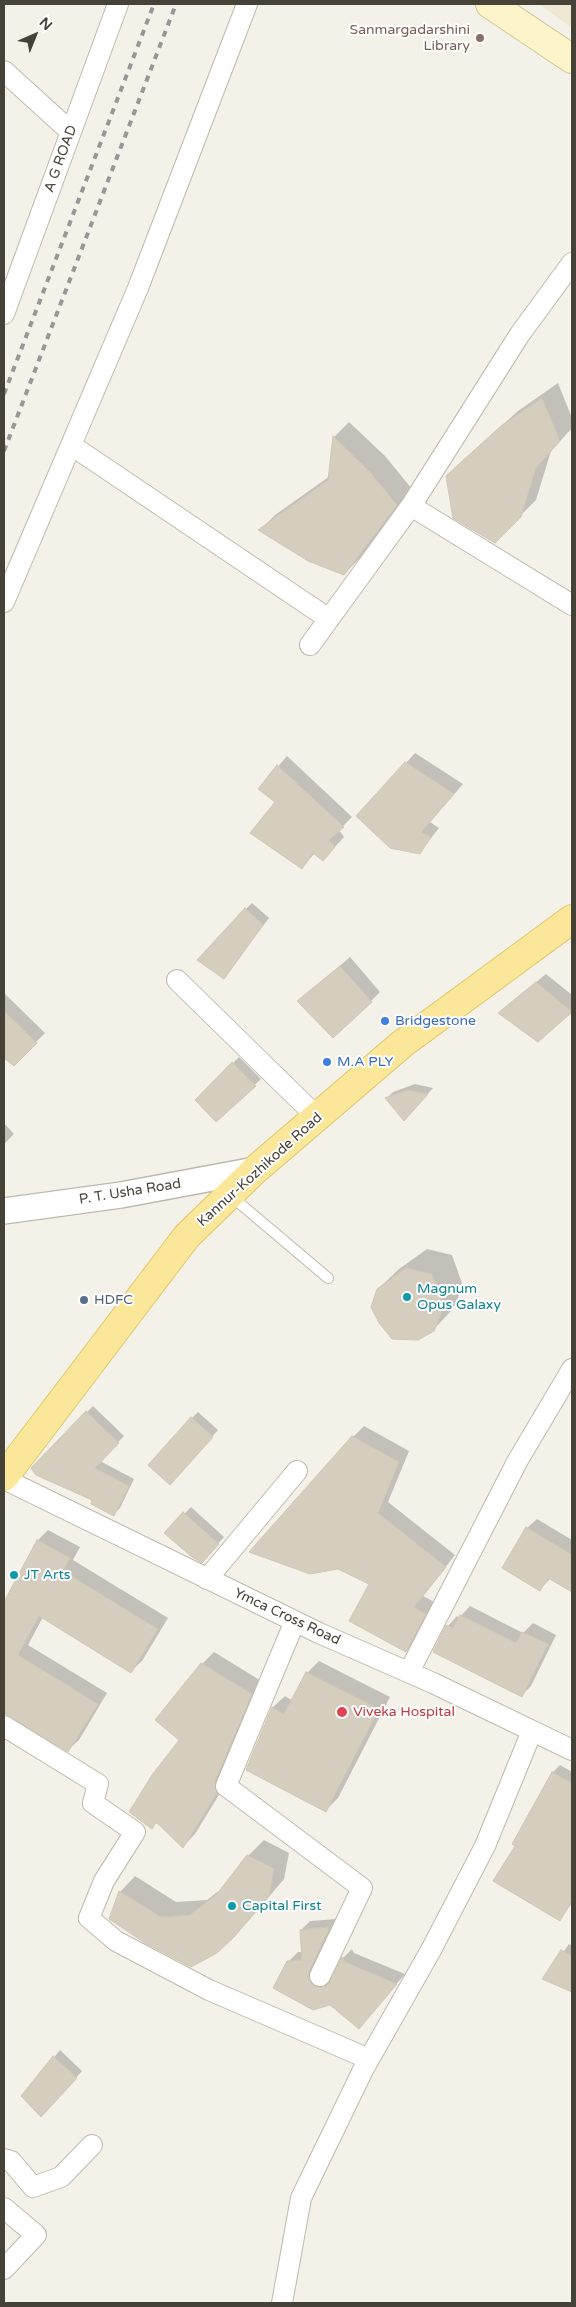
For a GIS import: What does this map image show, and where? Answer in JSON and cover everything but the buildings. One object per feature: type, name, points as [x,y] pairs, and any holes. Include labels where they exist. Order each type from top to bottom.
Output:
[{"type":"main road","points":[[490,4],[572,59]]},
{"type":"main road","name":"Kannur-Kozhikode Road","points":[[4,1478],[187,1236],[231,1196],[255,1170],[402,1044],[572,918]]},
{"type":"street","name":"A G ROAD","points":[[4,314],[118,4]]},
{"type":"street","points":[[4,602],[138,288],[247,4]]},
{"type":"street","points":[[4,71],[71,132]]},
{"type":"street","points":[[310,645],[411,506],[520,334],[572,263]]},
{"type":"street","points":[[71,445],[329,619]]},
{"type":"street","points":[[411,506],[572,605]]},
{"type":"street","points":[[177,980],[317,1117]]},
{"type":"street","name":"P. T. Usha Road","points":[[4,1211],[121,1194],[255,1170]]},
{"type":"street","points":[[409,1672],[518,1460],[572,1369]]},
{"type":"street","points":[[207,1579],[297,1472]]},
{"type":"street","name":"Ymca Cross Road","points":[[4,1478],[207,1579],[572,1750]]},
{"type":"street","points":[[295,1621],[226,1786],[362,1888],[320,1976]]},
{"type":"street","points":[[4,1726],[98,1784],[92,1803],[135,1832],[104,1881],[89,1918],[116,1941],[209,1990],[369,2059]]},
{"type":"street","points":[[282,2303],[301,2198],[369,2059],[431,1950],[484,1846],[532,1731]]},
{"type":"street","points":[[4,2159],[11,2161],[33,2187],[61,2177],[92,2145]]},
{"type":"street","points":[[4,2208],[36,2235],[4,2269]]},
{"type":"lane","points":[[231,1196],[328,1278]]},
{"type":"shaded area","points":[[539,4],[572,4],[572,28]]},
{"type":"railway","points":[[4,394],[154,4]]},
{"type":"railway","points":[[4,451],[176,4]]},
{"type":"place","name":"Sanmargadarshini Library","points":[[480,38]]},
{"type":"place","name":"Bridgestone","points":[[385,1021]]},
{"type":"place","name":"M.A PLY","points":[[327,1062]]},
{"type":"place","name":"Magnum Opus Galaxy","points":[[407,1297]]},
{"type":"place","name":"HDFC","points":[[84,1300]]},
{"type":"place","name":"JT Arts","points":[[14,1575]]},
{"type":"place","name":"Viveka Hospital","points":[[342,1712]]},
{"type":"place","name":"Capital First","points":[[232,1906]]}]
